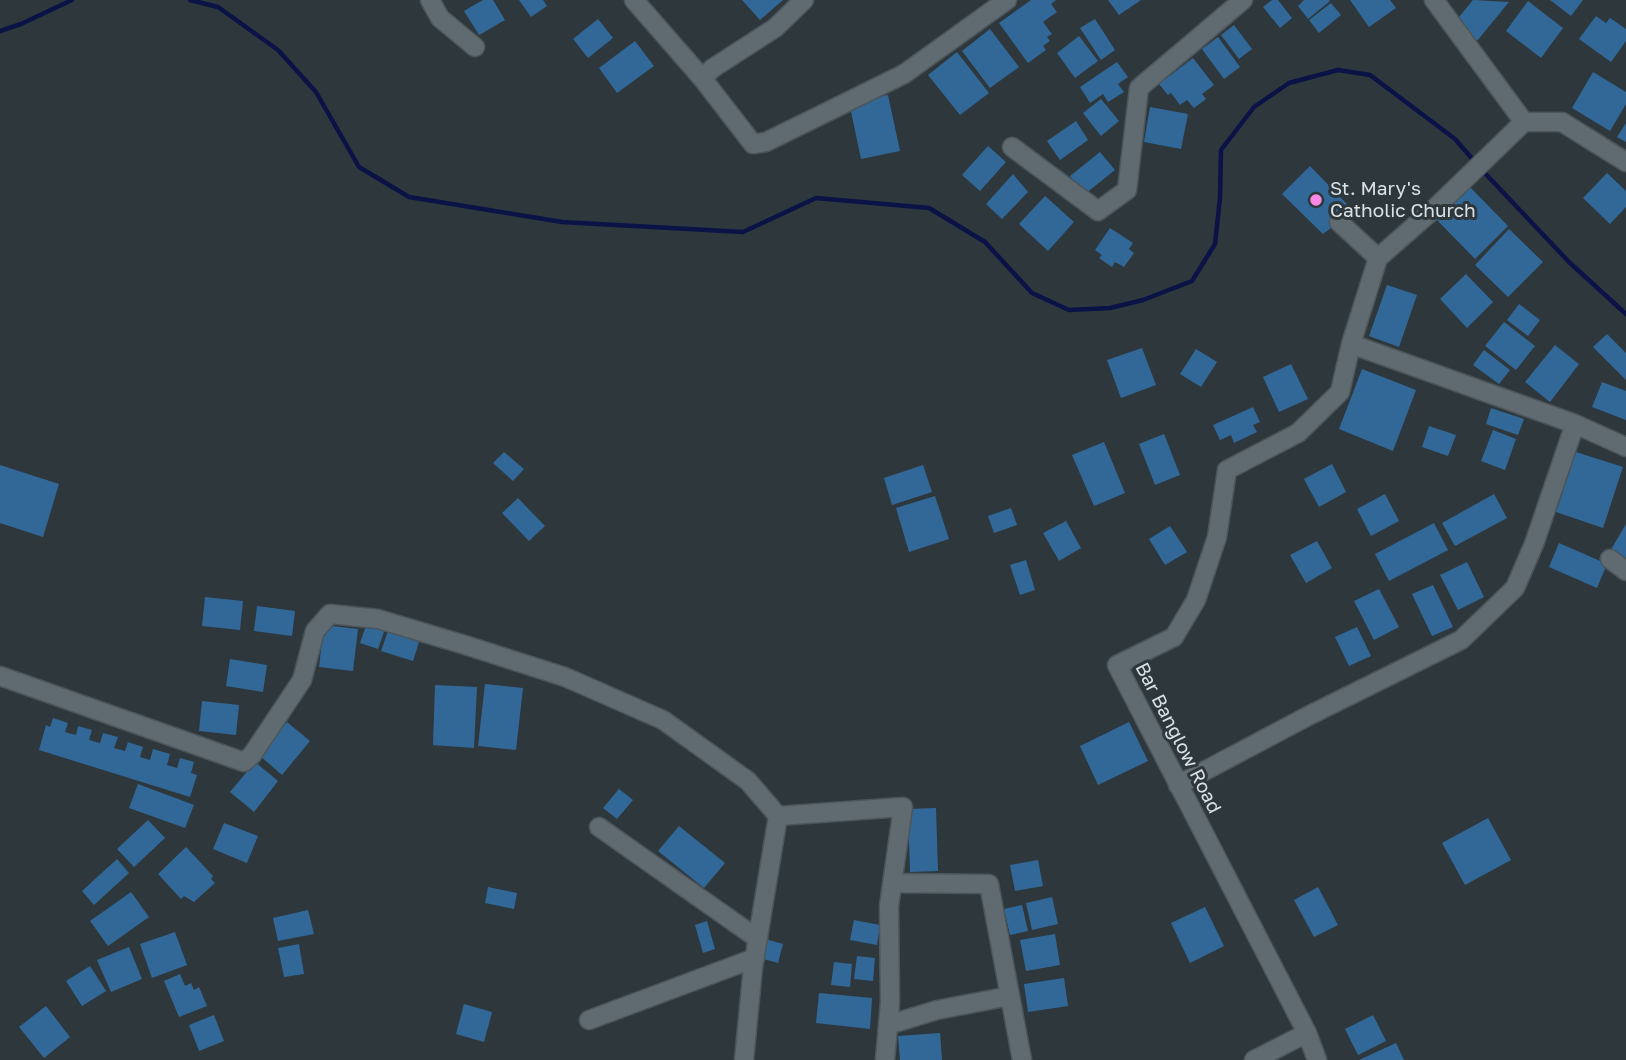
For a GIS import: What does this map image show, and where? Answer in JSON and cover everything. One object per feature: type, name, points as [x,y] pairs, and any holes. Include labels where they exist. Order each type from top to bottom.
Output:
[{"type":"street","points":[[430,0],[440,18],[475,47]]},
{"type":"street","points":[[634,0],[702,78],[753,144],[766,142],[904,74],[1007,0]]},
{"type":"street","points":[[702,78],[775,28],[804,0]]},
{"type":"street","points":[[1013,147],[1098,211],[1127,190],[1139,88],[1243,0]]},
{"type":"street","points":[[1434,0],[1524,122]]},
{"type":"street","points":[[1339,222],[1378,258],[1434,209],[1524,122],[1562,122],[1626,162]]},
{"type":"street","name":"Bar Banglow Road","points":[[1317,1060],[1307,1032],[1116,664],[1174,636],[1196,600],[1217,537],[1227,470],[1298,433],[1340,392],[1351,344],[1378,258]]},
{"type":"street","points":[[1351,344],[1575,424],[1626,447]]},
{"type":"street","points":[[1178,785],[1308,716],[1461,640],[1515,589],[1534,544],[1575,424]]},
{"type":"street","points":[[1610,559],[1626,571]]},
{"type":"street","points":[[0,676],[244,762],[252,755],[302,680],[315,631],[330,614],[378,619],[565,677],[663,720],[748,781],[778,816],[755,958],[744,1060]]},
{"type":"street","points":[[778,816],[903,807],[889,906],[886,1060]]},
{"type":"street","points":[[599,827],[758,939]]},
{"type":"street","points":[[892,883],[989,884],[1023,1060]]},
{"type":"street","points":[[589,1020],[755,958]]},
{"type":"street","points":[[888,1025],[937,1010],[1010,996]]},
{"type":"street","points":[[1254,1060],[1307,1032]]},
{"type":"building","points":[[483,0],[493,0],[505,20],[479,35],[464,11]]},
{"type":"building","points":[[519,0],[543,0],[547,6],[531,17]]},
{"type":"building","points":[[742,0],[783,0],[760,20]]},
{"type":"building","points":[[1031,0],[1056,0],[1051,4],[1057,12],[1043,22],[1052,34],[1047,37],[1050,41],[1043,46],[1046,50],[1028,63],[999,23]]},
{"type":"building","points":[[1108,0],[1141,0],[1119,15]]},
{"type":"building","points":[[1272,0],[1278,0],[1292,18],[1280,28],[1263,7]]},
{"type":"building","points":[[1304,0],[1330,1],[1308,19],[1298,6]]},
{"type":"building","points":[[1350,0],[1390,0],[1396,8],[1369,27]]},
{"type":"building","points":[[1473,0],[1509,2],[1477,41],[1454,23]]},
{"type":"building","points":[[1550,0],[1583,0],[1571,16]]},
{"type":"building","points":[[1528,1],[1563,28],[1541,58],[1506,31]]},
{"type":"building","points":[[1331,3],[1341,15],[1319,33],[1309,20]]},
{"type":"building","points":[[1596,16],[1606,23],[1610,18],[1626,29],[1626,41],[1611,62],[1579,39]]},
{"type":"building","points":[[598,19],[613,38],[588,58],[573,39]]},
{"type":"building","points":[[1095,19],[1115,50],[1101,60],[1080,28]]},
{"type":"building","points":[[1234,25],[1252,49],[1239,59],[1221,35]]},
{"type":"building","points":[[990,29],[1019,67],[990,88],[962,51]]},
{"type":"building","points":[[1079,36],[1098,61],[1075,78],[1057,53]]},
{"type":"building","points":[[1218,37],[1240,67],[1224,79],[1202,49]]},
{"type":"building","points":[[635,41],[654,66],[617,93],[599,68]]},
{"type":"building","points":[[957,52],[989,93],[960,115],[928,75]]},
{"type":"building","points":[[1193,58],[1214,85],[1202,94],[1206,99],[1194,108],[1187,100],[1180,105],[1171,93],[1168,95],[1159,84]]},
{"type":"building","points":[[1117,62],[1128,77],[1118,84],[1124,92],[1108,102],[1103,94],[1090,103],[1080,87]]},
{"type":"building","points":[[1593,72],[1626,92],[1626,104],[1610,131],[1572,108]]},
{"type":"building","points":[[888,95],[900,151],[861,159],[849,102]]},
{"type":"building","points":[[1101,99],[1119,121],[1101,136],[1083,113]]},
{"type":"building","points":[[1150,107],[1188,114],[1181,149],[1144,142]]},
{"type":"building","points":[[1076,121],[1088,140],[1060,160],[1047,141]]},
{"type":"building","points":[[1626,123],[1626,142],[1617,137]]},
{"type":"building","points":[[988,146],[1006,162],[980,191],[962,175]]},
{"type":"building","points":[[1100,152],[1115,170],[1085,194],[1070,176]]},
{"type":"building","name":"St. Mary's Catholic Church","points":[[1310,166],[1349,206],[1339,222],[1323,234],[1282,194]]},
{"type":"building","points":[[1607,173],[1626,191],[1626,207],[1610,224],[1583,198]]},
{"type":"building","points":[[1013,174],[1028,192],[1002,219],[986,204]]},
{"type":"building","points":[[1470,187],[1508,226],[1475,259],[1437,220]]},
{"type":"building","points":[[1045,196],[1074,222],[1048,251],[1019,224]]},
{"type":"building","points":[[1110,228],[1133,243],[1129,249],[1134,253],[1124,267],[1115,262],[1112,267],[1099,258],[1102,255],[1095,250]]},
{"type":"building","points":[[1509,229],[1543,262],[1508,297],[1475,265]]},
{"type":"building","points":[[1466,274],[1493,302],[1467,328],[1440,299]]},
{"type":"building","points":[[1387,285],[1417,295],[1399,347],[1369,336]]},
{"type":"building","points":[[1519,304],[1540,320],[1528,336],[1507,320]]},
{"type":"building","points":[[1504,322],[1535,346],[1516,370],[1485,346]]},
{"type":"building","points":[[1607,334],[1626,353],[1626,380],[1593,347]]},
{"type":"building","points":[[1555,345],[1579,364],[1550,402],[1525,382]]},
{"type":"building","points":[[1142,348],[1156,385],[1121,398],[1107,360]]},
{"type":"building","points":[[1196,349],[1217,362],[1201,387],[1180,374]]},
{"type":"building","points":[[1484,350],[1510,370],[1499,384],[1473,365]]},
{"type":"building","points":[[1291,364],[1308,399],[1279,412],[1263,377]]},
{"type":"building","points":[[1362,369],[1416,390],[1393,451],[1339,429]]},
{"type":"building","points":[[1602,382],[1626,391],[1626,420],[1592,407]]},
{"type":"building","points":[[1253,407],[1260,422],[1253,425],[1257,432],[1234,443],[1231,435],[1220,440],[1213,425]]},
{"type":"building","points":[[1491,408],[1524,419],[1518,435],[1486,424]]},
{"type":"building","points":[[1429,426],[1456,435],[1448,456],[1422,447]]},
{"type":"building","points":[[1493,430],[1516,439],[1505,470],[1481,461]]},
{"type":"building","points":[[1164,434],[1180,475],[1155,485],[1139,444]]},
{"type":"building","points":[[1104,442],[1125,493],[1094,506],[1072,455]]},
{"type":"building","points":[[504,452],[524,469],[513,481],[493,463]]},
{"type":"building","points":[[1576,452],[1623,467],[1603,528],[1556,512]]},
{"type":"building","points":[[1332,464],[1346,492],[1319,507],[1304,479]]},
{"type":"building","points":[[0,465],[59,484],[43,537],[0,523]]},
{"type":"building","points":[[923,465],[932,492],[892,505],[884,478]]},
{"type":"building","points":[[1385,494],[1399,521],[1371,536],[1357,509]]},
{"type":"building","points":[[1494,494],[1507,518],[1455,546],[1442,523]]},
{"type":"building","points":[[935,496],[949,539],[909,552],[896,508]]},
{"type":"building","points":[[518,498],[545,526],[529,541],[502,513]]},
{"type":"building","points":[[1011,508],[1017,525],[994,533],[988,516]]},
{"type":"building","points":[[1066,521],[1081,548],[1059,561],[1043,533]]},
{"type":"building","points":[[1434,523],[1448,550],[1389,581],[1375,554]]},
{"type":"building","points":[[1626,524],[1626,564],[1609,553]]},
{"type":"building","points":[[1170,526],[1187,552],[1165,565],[1149,539]]},
{"type":"building","points":[[1317,541],[1332,568],[1306,583],[1290,555]]},
{"type":"building","points":[[1559,543],[1607,564],[1597,588],[1549,567]]},
{"type":"building","points":[[1026,560],[1035,590],[1020,595],[1010,565]]},
{"type":"building","points":[[1467,562],[1484,597],[1458,610],[1440,575]]},
{"type":"building","points":[[1433,585],[1453,627],[1432,636],[1412,594]]},
{"type":"building","points":[[1379,589],[1399,627],[1374,640],[1354,601]]},
{"type":"building","points":[[205,597],[243,601],[240,630],[202,626]]},
{"type":"building","points":[[257,606],[295,611],[292,636],[254,631]]},
{"type":"building","points":[[367,623],[385,629],[378,649],[360,643]]},
{"type":"building","points":[[324,625],[358,629],[353,671],[319,667]]},
{"type":"building","points":[[1357,627],[1371,656],[1349,666],[1335,637]]},
{"type":"building","points":[[388,631],[419,642],[413,661],[381,651]]},
{"type":"building","points":[[230,659],[267,665],[263,692],[226,686]]},
{"type":"building","points":[[485,684],[523,688],[516,750],[478,746]]},
{"type":"building","points":[[435,685],[477,687],[474,748],[433,745]]},
{"type":"building","points":[[202,701],[239,705],[236,735],[199,731]]},
{"type":"building","points":[[53,718],[68,723],[65,732],[76,735],[78,726],[92,730],[89,740],[100,743],[103,733],[118,737],[114,748],[125,751],[128,742],[143,747],[140,757],[150,760],[153,749],[170,754],[167,765],[177,768],[180,758],[194,762],[191,773],[197,775],[190,797],[39,750],[46,725],[50,727]]},
{"type":"building","points":[[287,722],[310,741],[282,775],[259,755]]},
{"type":"building","points":[[1129,722],[1148,761],[1098,785],[1080,746]]},
{"type":"building","points":[[255,762],[278,781],[254,812],[230,792]]},
{"type":"building","points":[[138,784],[194,805],[185,828],[129,808]]},
{"type":"building","points":[[619,789],[633,800],[617,819],[603,808]]},
{"type":"building","points":[[936,808],[938,871],[910,872],[908,809]]},
{"type":"building","points":[[1488,818],[1511,860],[1465,885],[1442,843]]},
{"type":"building","points":[[148,820],[165,838],[134,867],[117,849]]},
{"type":"building","points":[[224,823],[258,836],[247,863],[213,849]]},
{"type":"building","points":[[679,826],[725,863],[704,888],[658,851]]},
{"type":"building","points":[[186,847],[213,876],[211,879],[215,883],[194,902],[184,896],[181,899],[158,874]]},
{"type":"building","points":[[117,859],[129,873],[94,905],[82,891]]},
{"type":"building","points":[[1038,860],[1043,886],[1015,891],[1010,865]]},
{"type":"building","points":[[488,887],[517,893],[514,909],[485,903]]},
{"type":"building","points":[[1318,887],[1338,925],[1314,937],[1294,900]]},
{"type":"building","points":[[131,892],[149,917],[108,946],[90,921]]},
{"type":"building","points":[[1052,897],[1058,924],[1032,930],[1026,903]]},
{"type":"building","points":[[1022,905],[1028,931],[1010,935],[1004,909]]},
{"type":"building","points":[[1205,907],[1224,946],[1190,963],[1171,923]]},
{"type":"building","points":[[308,910],[314,934],[278,941],[273,918]]},
{"type":"building","points":[[854,920],[880,925],[877,945],[850,940]]},
{"type":"building","points":[[707,921],[715,949],[703,953],[695,925]]},
{"type":"building","points":[[175,932],[187,965],[152,978],[140,944]]},
{"type":"building","points":[[1055,934],[1060,965],[1026,971],[1020,940]]},
{"type":"building","points":[[765,939],[783,944],[778,963],[760,958]]},
{"type":"building","points":[[299,944],[304,974],[284,977],[278,948]]},
{"type":"building","points":[[129,947],[142,979],[111,992],[97,960]]},
{"type":"building","points":[[857,956],[875,958],[873,981],[854,979]]},
{"type":"building","points":[[834,962],[852,964],[850,987],[831,985]]},
{"type":"building","points":[[90,966],[106,991],[82,1006],[66,981]]},
{"type":"building","points":[[180,974],[185,986],[191,983],[194,990],[199,987],[207,1006],[179,1017],[164,981]]},
{"type":"building","points":[[1064,978],[1068,1006],[1028,1012],[1024,984]]},
{"type":"building","points":[[819,993],[872,998],[870,1029],[816,1023]]},
{"type":"building","points":[[464,1004],[492,1012],[484,1042],[456,1034]]},
{"type":"building","points":[[46,1006],[70,1037],[44,1058],[19,1027]]},
{"type":"building","points":[[214,1015],[224,1041],[199,1051],[189,1025]]},
{"type":"building","points":[[1373,1015],[1386,1041],[1358,1055],[1345,1029]]},
{"type":"building","points":[[940,1033],[942,1060],[900,1060],[898,1036]]},
{"type":"building","points":[[1396,1043],[1404,1060],[1359,1060]]},
{"type":"waterway","points":[[0,31],[72,0]]},
{"type":"waterway","points":[[190,0],[218,7],[278,50],[316,92],[359,167],[409,197],[562,222],[743,232],[816,198],[929,208],[985,242],[1032,293],[1069,310],[1110,308],[1143,300],[1192,281],[1215,244],[1221,150],[1254,107],[1289,83],[1338,70],[1370,75],[1455,139],[1475,162]]},
{"type":"waterway","points":[[1481,169],[1569,262],[1626,314]]},
{"type":"place","name":"St. Mary's Catholic Church","points":[[1316,200]]}]
